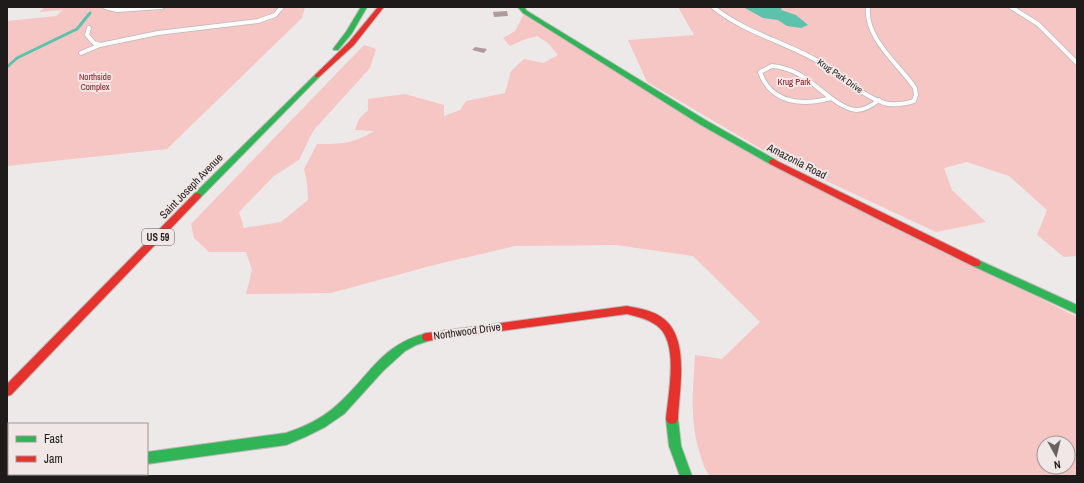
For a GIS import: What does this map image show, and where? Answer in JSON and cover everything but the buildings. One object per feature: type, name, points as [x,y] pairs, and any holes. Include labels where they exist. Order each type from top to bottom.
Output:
[{"type":"street","name":"Saint Joseph Avenue","points":[[309,83],[349,33],[364,7]]},
{"type":"street","name":"Saint Joseph Avenue","points":[[7,391],[309,83],[345,52],[359,37],[381,7]]},
{"type":"street","name":"Amazonia Road","points":[[521,7],[525,12],[609,66],[764,158],[895,225],[1077,310]]},
{"type":"street","name":"Northwood Drive","points":[[148,458],[286,439],[307,432],[340,410],[401,346],[419,338],[627,310],[641,312],[655,318],[673,338],[676,358],[672,425],[674,442],[686,476]]},
{"type":"lane","points":[[105,7],[117,10],[162,7]]},
{"type":"lane","points":[[81,53],[100,45],[158,33],[258,21],[278,13],[282,7]]},
{"type":"lane","name":"Krug Park Drive","points":[[713,7],[730,20],[748,30],[819,61],[867,96],[901,105],[914,101],[916,95],[915,88],[874,33],[866,12],[868,7]]},
{"type":"lane","points":[[1011,7],[1041,28],[1077,63]]},
{"type":"lane","points":[[89,28],[87,34],[94,43],[100,45]]},
{"type":"lane","points":[[832,98],[819,102],[796,102],[784,98],[773,92],[761,79],[760,72],[772,66],[800,74],[832,98],[853,110],[860,111],[870,107],[879,100]]},
{"type":"green space","name":"Northside Complex","points":[[45,7],[305,7],[302,18],[167,149],[7,166],[7,21],[56,16],[63,10],[39,12]]},
{"type":"green space","name":"Krug Park","points":[[678,7],[1077,7],[1077,256],[1064,257],[1037,235],[1047,210],[1009,176],[967,162],[944,168],[952,190],[986,222],[936,232],[777,158],[647,82],[628,40],[694,35]]},
{"type":"green space","points":[[524,14],[767,162],[1077,317],[1077,476],[710,476],[705,469],[697,444],[693,419],[695,355],[722,359],[760,322],[693,256],[616,245],[515,246],[434,265],[331,293],[246,294],[252,270],[246,252],[209,252],[194,238],[191,224],[364,45],[376,49],[370,68],[313,131],[299,160],[274,176],[239,212],[244,228],[281,222],[308,200],[304,169],[317,144],[333,144],[353,141],[374,131],[355,130],[359,119],[368,110],[368,99],[405,94],[444,105],[444,116],[460,110],[466,101],[505,93],[511,71],[524,59],[543,63],[558,55],[548,43],[537,36],[510,46],[503,38],[515,31]]},
{"type":"shaded area","points":[[743,7],[782,7],[781,10],[796,15],[808,25],[801,28],[787,26],[778,20],[763,18]]},
{"type":"waterway","points":[[7,67],[17,58],[77,29],[90,13]]},
{"type":"traffic: fast","points":[[336,49],[349,33],[364,7]]},
{"type":"traffic: fast","points":[[521,7],[525,12],[704,123],[773,162]]},
{"type":"traffic: fast","points":[[197,196],[317,76]]},
{"type":"traffic: fast","points":[[976,263],[1077,310]]},
{"type":"traffic: fast","points":[[148,458],[286,439],[314,427],[340,410],[350,401],[379,367],[401,347],[413,341],[427,337]]},
{"type":"traffic: fast","points":[[672,419],[675,446],[686,476]]},
{"type":"traffic: jam","points":[[317,76],[351,44],[381,7]]},
{"type":"traffic: jam","points":[[773,162],[976,263]]},
{"type":"traffic: jam","points":[[7,391],[197,196]]},
{"type":"traffic: jam","points":[[427,337],[627,310],[646,314],[661,322],[669,333],[674,346],[676,376],[672,419]]}]
